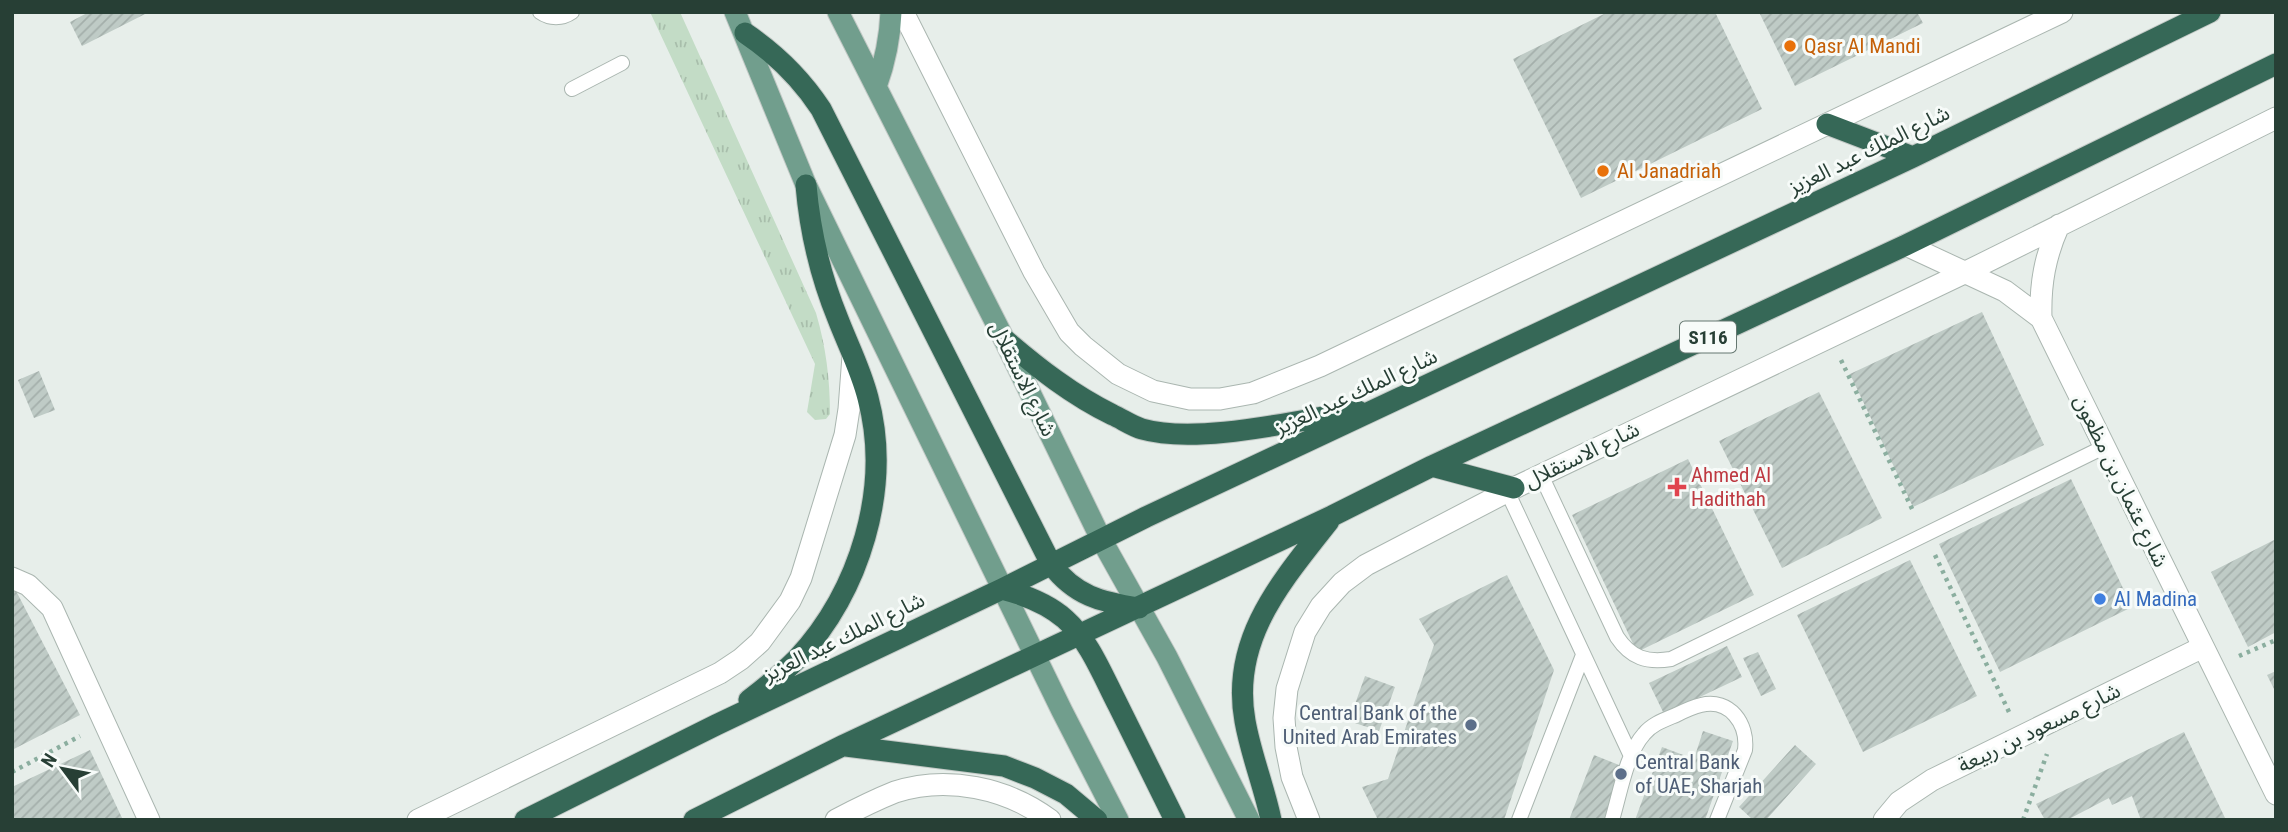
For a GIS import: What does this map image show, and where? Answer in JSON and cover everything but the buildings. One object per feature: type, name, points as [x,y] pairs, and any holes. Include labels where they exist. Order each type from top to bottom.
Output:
[{"type":"highway","name":"شارع الملك عبد العزيز","points":[[525,820],[1101,539],[1913,157],[2210,12]]},
{"type":"highway","points":[[745,33],[788,66],[821,109],[1051,564],[1061,578],[1094,599],[1139,608]]},
{"type":"highway","name":"S116","points":[[1139,608],[1432,466],[1906,245],[2276,64]]},
{"type":"highway","points":[[1827,124],[1913,157]]},
{"type":"highway","points":[[716,725],[780,676],[831,615],[855,568],[870,517],[876,463],[873,415],[816,254],[806,185]]},
{"type":"highway","points":[[1004,339],[1061,386],[1140,428],[1170,434],[1212,433],[1251,428],[1385,406]]},
{"type":"highway","points":[[1432,466],[1510,490]]},
{"type":"highway","points":[[1271,820],[1245,719],[1243,681],[1246,661],[1260,617],[1273,593],[1332,516]]},
{"type":"highway","points":[[1002,589],[1025,595],[1046,605],[1081,635],[1175,820]]},
{"type":"highway","points":[[694,820],[844,746],[1139,608]]},
{"type":"highway","points":[[844,746],[975,760],[1004,766],[1066,794],[1097,820]]},
{"type":"main road","points":[[736,12],[806,185],[1002,589],[1118,820]]},
{"type":"main road","name":"شارع الاستقلال","points":[[838,12],[1004,339],[1101,539],[1167,657],[1249,820]]},
{"type":"main road","points":[[876,87],[890,37],[891,12]]},
{"type":"street","name":"شارع الملك عبد العزيز","points":[[903,12],[1034,272],[1069,332],[1118,374],[1153,391],[1190,399],[1220,399],[1253,393],[1320,366],[2062,12]]},
{"type":"street","points":[[2059,225],[2276,118]]},
{"type":"street","name":"شارع عثمان بن مظعون","points":[[2059,225],[2043,270],[2041,318],[2276,794]]},
{"type":"street","name":"شارع الاستقلال","points":[[1309,820],[1292,777],[1286,747],[1284,718],[1287,689],[1294,660],[1306,632],[1321,606],[1342,583],[1366,565],[1510,490],[2059,225]]},
{"type":"street","name":"شارع عثمان بن مظعون","points":[[1906,245],[2006,291],[2041,318]]},
{"type":"street","name":"شارع الملك عبد العزيز","points":[[418,820],[720,673],[760,642],[790,601],[801,578],[845,435],[853,356]]},
{"type":"street","points":[[12,578],[28,585],[52,608],[149,820]]},
{"type":"street","name":"شارع مسعود بن ربيعة","points":[[1884,820],[1899,802],[1932,780],[2203,648]]},
{"type":"street","points":[[836,820],[897,792],[929,785],[960,785],[1022,802],[1050,820]]},
{"type":"lane","points":[[540,12],[545,16],[557,18],[572,12]]},
{"type":"lane","points":[[572,89],[622,63]]},
{"type":"lane","points":[[1541,475],[1617,637],[1624,648],[1634,656],[1658,661],[1671,660],[2104,446]]},
{"type":"lane","points":[[1510,490],[1631,756]]},
{"type":"lane","points":[[1519,820],[1583,654]]},
{"type":"lane","points":[[1612,820],[1631,756],[1641,737],[1657,723],[1702,704],[1727,708],[1743,725],[1746,738],[1745,750],[1717,820]]},
{"type":"path","points":[[2212,667],[2276,640]]},
{"type":"path","points":[[2023,820],[2060,717]]},
{"type":"path","points":[[12,772],[105,723]]},
{"type":"green space","points":[[650,12],[680,12],[816,313],[828,376],[830,414],[826,419],[815,420],[807,412],[815,364]]},
{"type":"place","name":"Qasr Al Mandi","points":[[1790,46]]},
{"type":"place","name":"Al Janadriah","points":[[1603,171]]},
{"type":"place","name":"Ahmed Al Hadithah","points":[[1677,487]]},
{"type":"place","name":"Al Madina","points":[[2100,599]]},
{"type":"place","name":"Central Bank of the United Arab Emirates","points":[[1471,725]]},
{"type":"place","name":"Central Bank of UAE, Sharjah","points":[[1621,774]]}]
